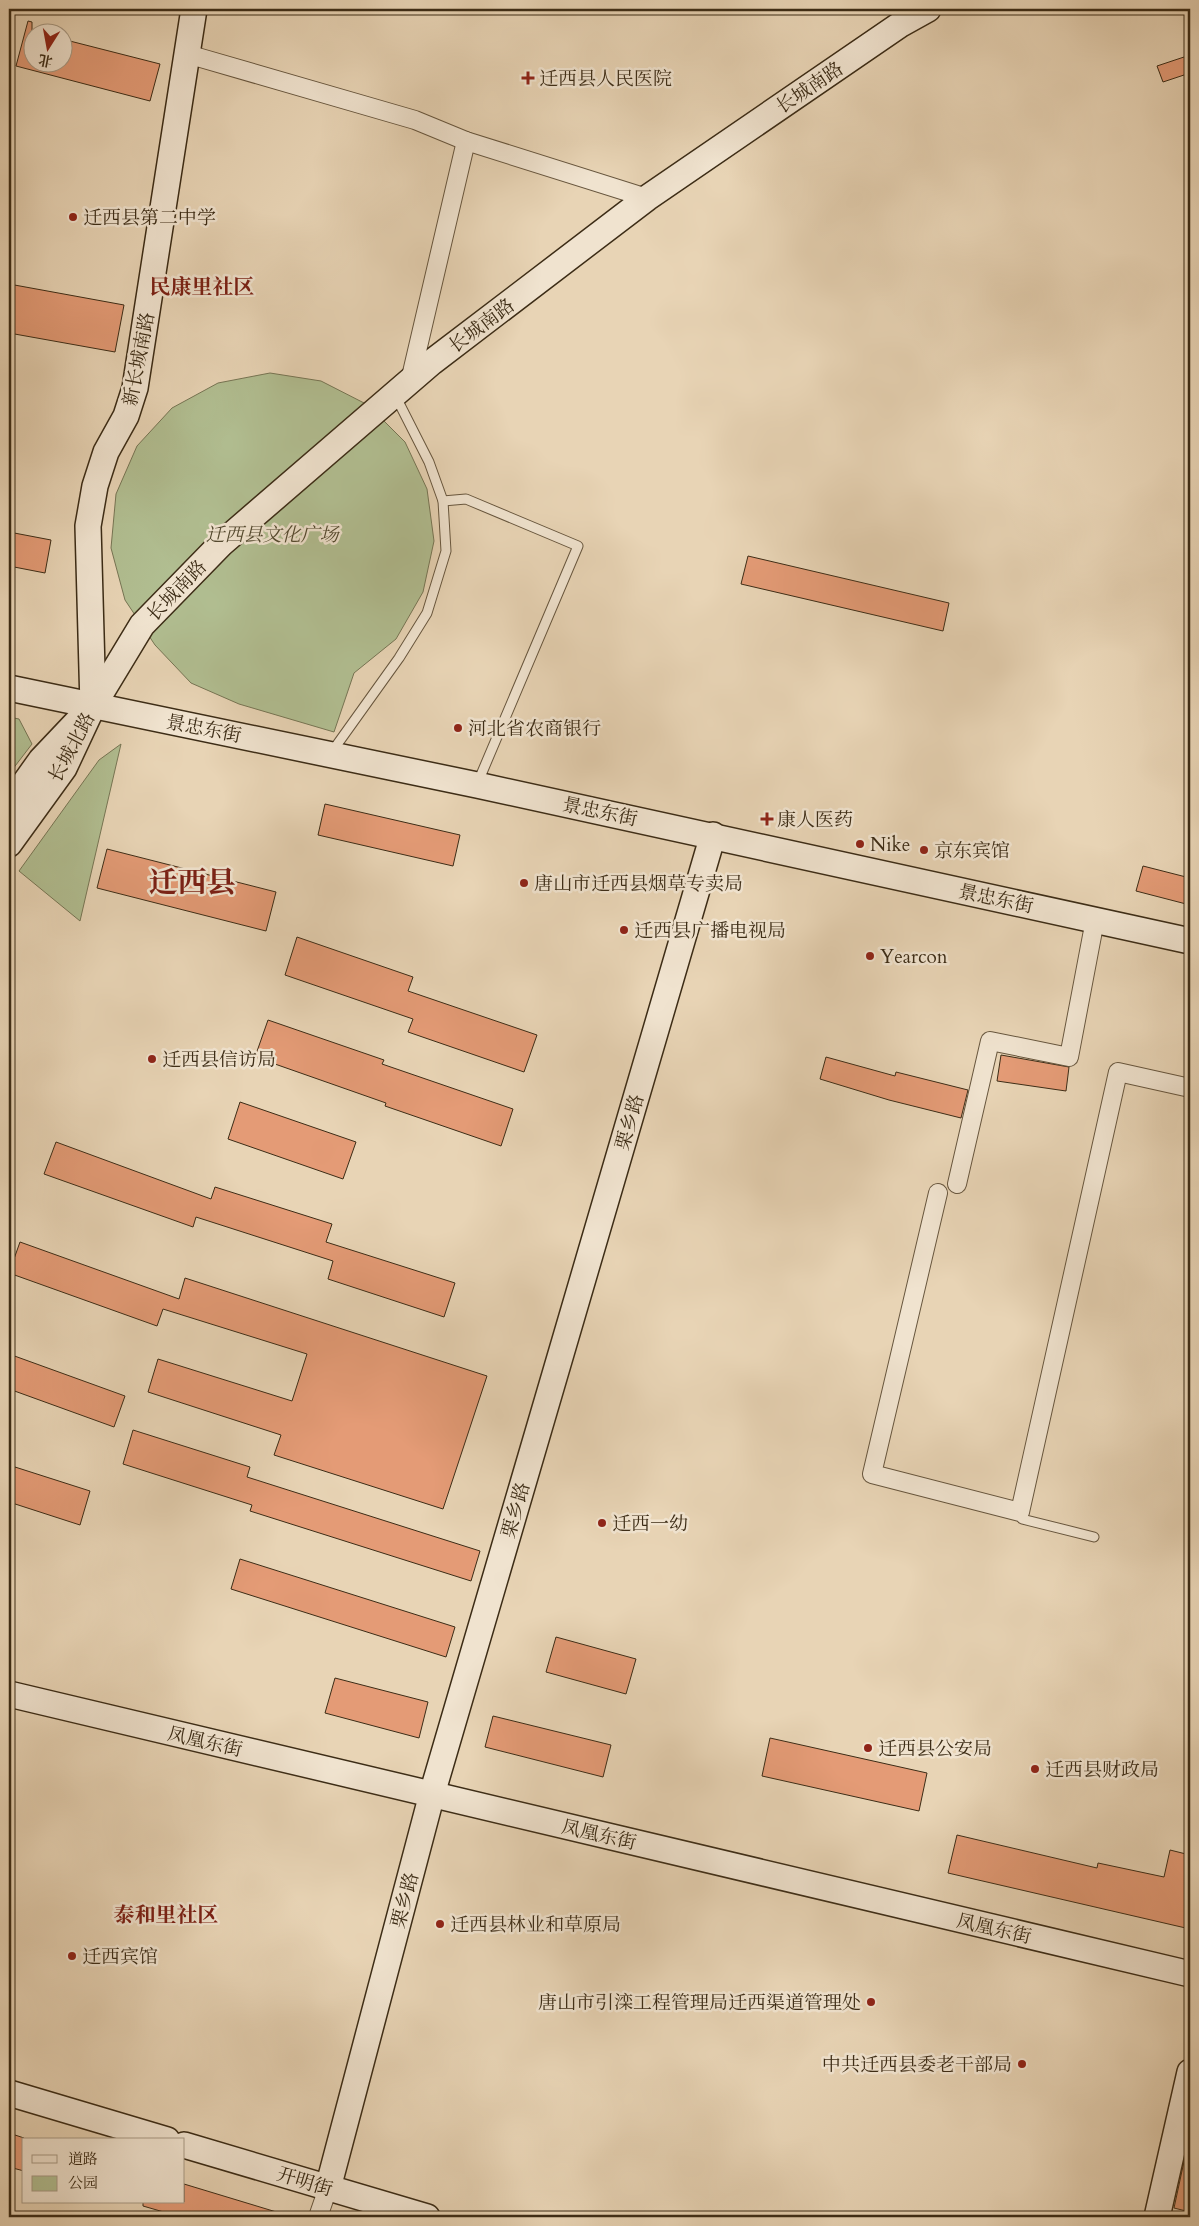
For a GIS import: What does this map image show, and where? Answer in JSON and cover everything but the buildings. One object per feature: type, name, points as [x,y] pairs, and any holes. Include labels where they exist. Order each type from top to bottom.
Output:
[{"type":"street","name":"新长城南路","points":[[93,706],[88,526],[95,486],[106,452],[126,416],[136,388],[194,9]]},
{"type":"street","name":"长城南路","points":[[93,706],[142,625],[215,550],[432,362],[647,198],[901,24],[928,9]]},
{"type":"street","points":[[187,54],[415,120],[466,141],[647,198]]},
{"type":"street","points":[[402,388],[466,141]]},
{"type":"street","name":"景忠东街","points":[[9,688],[477,785],[1190,941]]},
{"type":"street","name":"长城北路","points":[[9,805],[42,760],[93,706]]},
{"type":"street","name":"长城北路","points":[[9,844],[64,768],[93,706]]},
{"type":"street","name":"栗乡路","points":[[328,2188],[432,1794],[714,836]]},
{"type":"street","points":[[957,1184],[990,1041],[1068,1056],[1095,920]]},
{"type":"street","points":[[938,1193],[872,1474],[1020,1512],[1118,1072],[1190,1088]]},
{"type":"street","name":"凤凰东街","points":[[9,1694],[1190,1974]]},
{"type":"street","points":[[1158,2217],[1190,2072]]},
{"type":"street","points":[[9,2093],[160,2138]]},
{"type":"street","name":"开明街","points":[[185,2145],[427,2217]]},
{"type":"street","points":[[318,2217],[328,2188]]},
{"type":"lane","points":[[330,754],[399,658],[427,613],[446,552],[443,501],[402,388]]},
{"type":"lane","points":[[443,501],[466,499],[578,546],[477,785]]},
{"type":"lane","points":[[1020,1512],[1022,1519],[1094,1537]]},
{"type":"green space","name":"迁西县文化广场","points":[[270,373],[321,381],[368,405],[405,442],[427,489],[434,541],[423,592],[396,639],[354,673],[334,732],[239,704],[191,683],[155,645],[125,600],[111,548],[116,494],[137,446],[172,408],[218,383]]},
{"type":"green space","points":[[9,717],[19,719],[32,744],[9,774]]},
{"type":"green space","points":[[121,744],[80,921],[19,871],[99,760]]},
{"type":"place","name":"迁西县人民医院","points":[[528,78]]},
{"type":"place","name":"迁西县第二中学","points":[[73,217]]},
{"type":"place","name":"河北省农商银行","points":[[458,728]]},
{"type":"place","name":"康人医药","points":[[767,819]]},
{"type":"place","name":"Nike","points":[[860,844]]},
{"type":"place","name":"京东宾馆","points":[[924,850]]},
{"type":"place","name":"唐山市迁西县烟草专卖局","points":[[524,883]]},
{"type":"place","name":"迁西县广播电视局","points":[[624,930]]},
{"type":"place","name":"Yearcon","points":[[870,956]]},
{"type":"place","name":"迁西县信访局","points":[[152,1059]]},
{"type":"place","name":"迁西一幼","points":[[602,1523]]},
{"type":"place","name":"迁西县公安局","points":[[868,1748]]},
{"type":"place","name":"迁西县财政局","points":[[1035,1769]]},
{"type":"place","name":"迁西县林业和草原局","points":[[440,1924]]},
{"type":"place","name":"迁西宾馆","points":[[72,1956]]},
{"type":"place","name":"唐山市引滦工程管理局迁西渠道管理处","points":[[871,2002]]},
{"type":"place","name":"中共迁西县委老干部局","points":[[1022,2064]]},
{"type":"district","name":"民康里社区","points":[[202,287]]},
{"type":"district","name":"迁西县","points":[[192,882]]},
{"type":"district","name":"泰和里社区","points":[[166,1915]]}]
